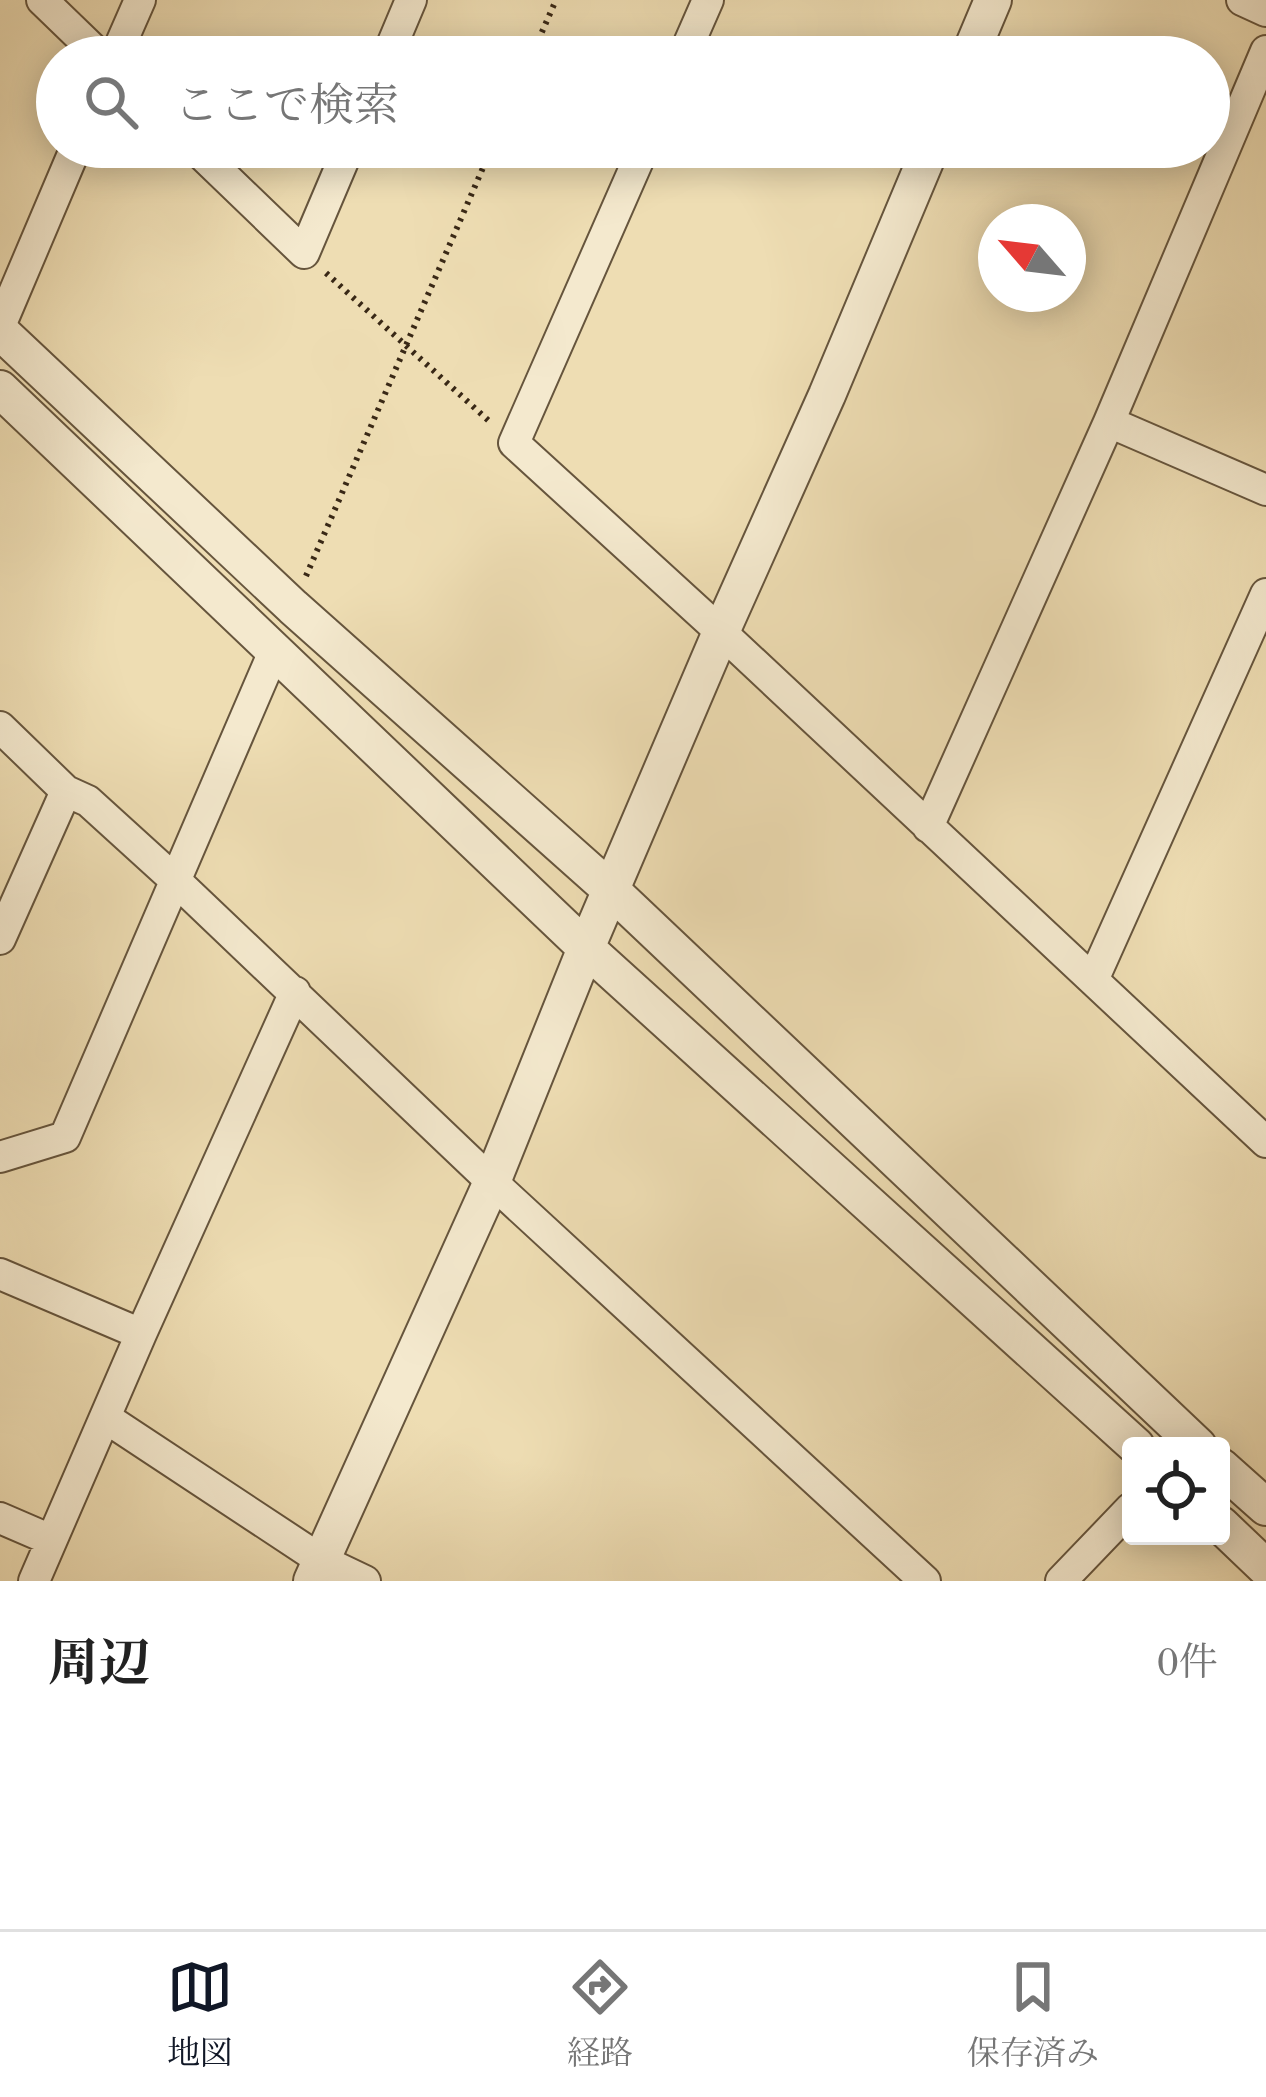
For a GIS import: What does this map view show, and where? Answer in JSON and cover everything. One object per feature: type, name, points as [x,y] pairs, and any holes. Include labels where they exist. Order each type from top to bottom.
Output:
[{"type":"street","points":[[42,0],[79,36]]},
{"type":"street","points":[[124,36],[140,0]]},
{"type":"street","points":[[396,36],[411,0]]},
{"type":"street","points":[[692,36],[708,0]]},
{"type":"street","points":[[978,36],[993,0]]},
{"type":"street","points":[[1242,0],[1266,11]]},
{"type":"street","points":[[1230,136],[1266,51]]},
{"type":"street","points":[[67,168],[0,328],[293,607],[612,892],[1186,1437]]},
{"type":"street","points":[[216,168],[304,253],[340,168]]},
{"type":"street","points":[[635,168],[514,443],[1266,1142]]},
{"type":"street","points":[[316,1570],[493,1182],[586,949],[923,168]]},
{"type":"street","points":[[928,826],[1216,168]]},
{"type":"street","points":[[0,389],[586,949],[1126,1437]]},
{"type":"street","points":[[1109,422],[1266,490]]},
{"type":"street","points":[[1093,980],[1266,594]]},
{"type":"street","points":[[0,1157],[65,1137],[275,649]]},
{"type":"street","points":[[0,727],[66,791],[88,802],[176,881],[925,1581]]},
{"type":"street","points":[[0,939],[66,791]]},
{"type":"street","points":[[34,1581],[295,992]]},
{"type":"street","points":[[0,1274],[141,1334]]},
{"type":"street","points":[[106,1418],[316,1570],[365,1581]]},
{"type":"street","points":[[1230,1475],[1266,1507]]},
{"type":"street","points":[[1061,1581],[1122,1517]]},
{"type":"street","points":[[0,1518],[51,1540]]},
{"type":"street","points":[[1230,1534],[1266,1568]]},
{"type":"path","points":[[540,36],[556,0]]},
{"type":"path","points":[[293,607],[483,168]]},
{"type":"path","points":[[304,253],[514,443]]}]
